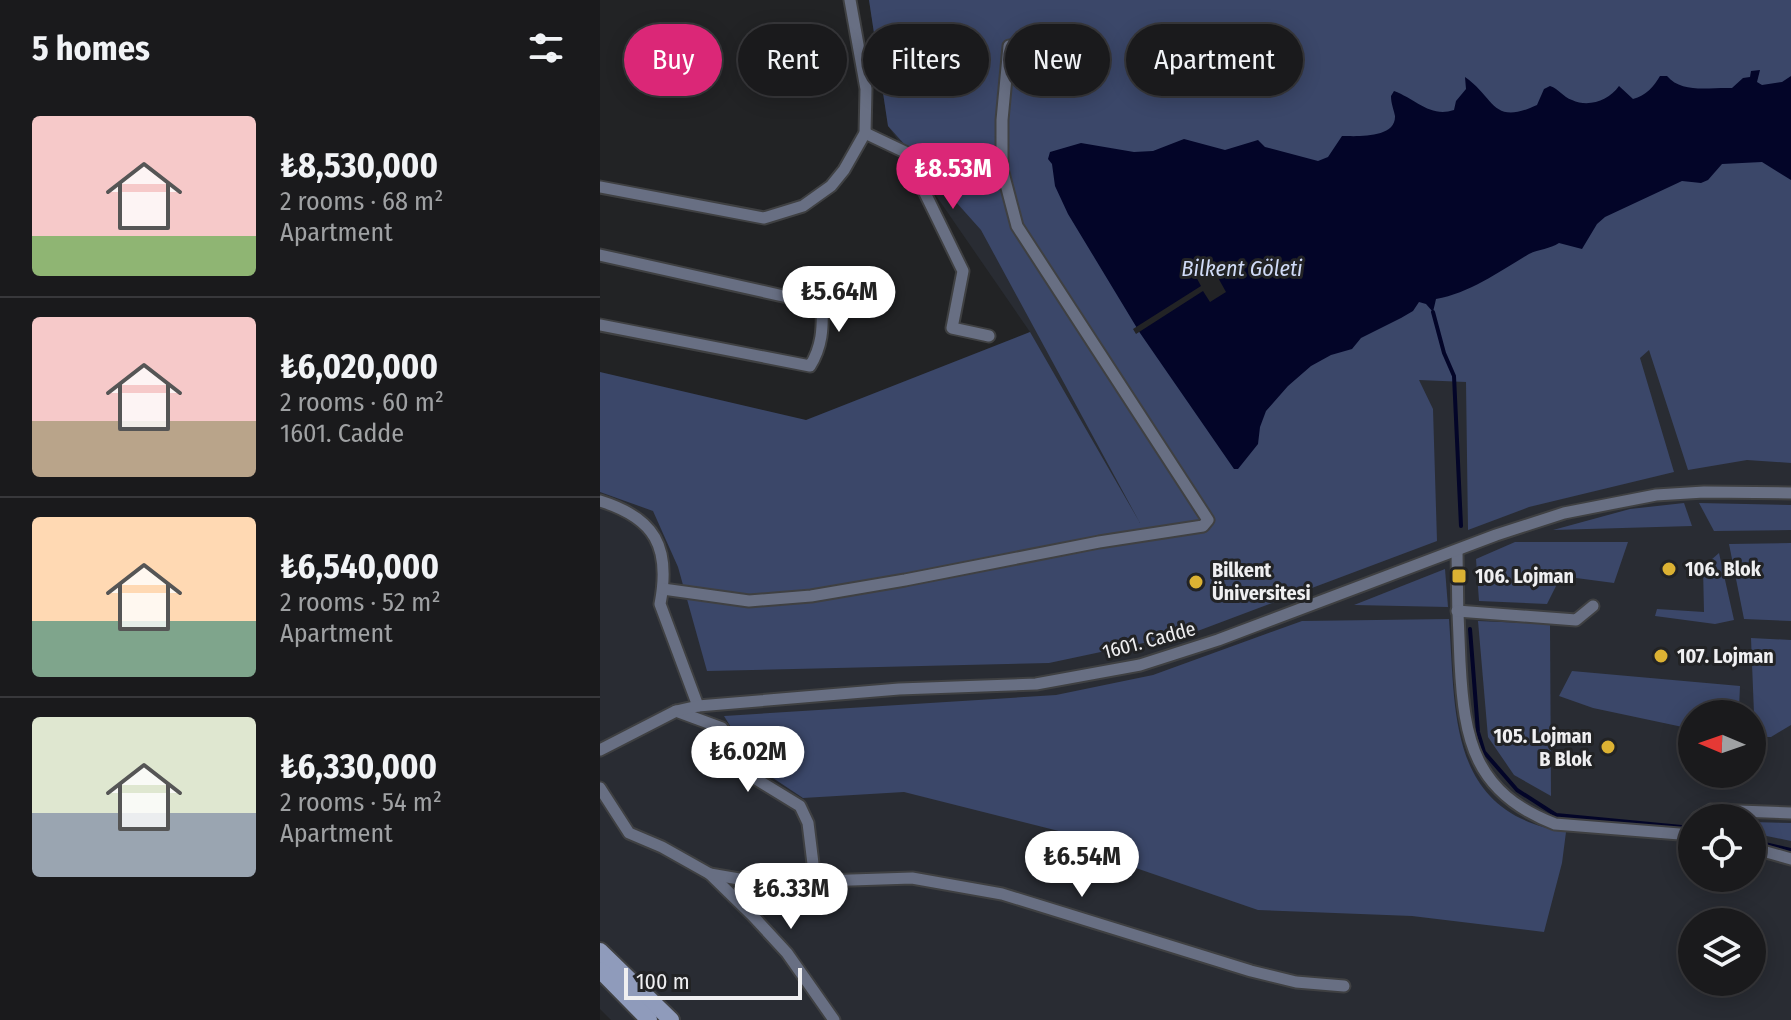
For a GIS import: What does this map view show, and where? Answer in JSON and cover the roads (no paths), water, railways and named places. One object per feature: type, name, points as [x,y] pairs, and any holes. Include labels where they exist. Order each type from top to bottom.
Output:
[{"type":"street","points":[[600,187],[764,218],[803,206],[831,186],[865,133],[866,89],[850,0]]},
{"type":"street","points":[[663,589],[749,601],[811,596],[1099,542],[1203,526],[1208,520],[1017,226],[1002,169],[1005,88]]},
{"type":"street","points":[[865,133],[905,152],[963,271],[952,328],[989,336]]},
{"type":"street","points":[[600,255],[810,302],[822,306],[823,324],[819,352],[810,366],[600,325]]},
{"type":"street","name":"1601. Cadde","points":[[600,750],[676,711],[698,706],[899,689],[1036,684],[1140,665],[1218,640],[1496,535],[1564,513],[1656,495],[1791,493]]},
{"type":"street","points":[[600,501],[638,516],[654,533],[661,555],[663,589],[660,604],[698,706]]},
{"type":"street","points":[[1457,551],[1457,611],[1464,716],[1475,756],[1493,784],[1534,816],[1555,824],[1678,834]]},
{"type":"street","points":[[1457,611],[1576,620],[1593,606]]},
{"type":"street","points":[[676,711],[722,728],[751,776],[800,806],[808,823],[815,880]]},
{"type":"street","points":[[600,788],[629,833],[662,847],[710,874],[787,953],[834,1020]]},
{"type":"street","points":[[1766,812],[1791,813]]},
{"type":"street","points":[[1766,852],[1791,859]]},
{"type":"street","points":[[710,874],[739,879],[912,878],[1002,894],[1251,971],[1296,982],[1344,986]]},
{"type":"street","points":[[600,951],[671,1020]]},
{"type":"street","points":[[600,970],[649,1020]]},
{"type":"water","name":"Bilkent Göleti","points":[[1760,70],[1757,82],[1762,85],[1782,82],[1791,76],[1791,180],[1762,162],[1722,164],[1708,180],[1701,183],[1682,181],[1605,217],[1597,224],[1582,249],[1559,243],[1533,252],[1473,287],[1436,299],[1433,312],[1426,304],[1419,302],[1413,311],[1361,338],[1352,349],[1331,355],[1311,366],[1288,386],[1266,411],[1258,444],[1238,469],[1234,469],[1140,333],[1068,214],[1055,186],[1052,164],[1048,159],[1050,152],[1081,143],[1134,152],[1153,151],[1184,139],[1225,150],[1258,140],[1265,147],[1318,161],[1328,157],[1342,136],[1374,135],[1389,129],[1395,116],[1391,96],[1394,91],[1430,110],[1445,112],[1454,110],[1456,101],[1466,89],[1465,77],[1496,107],[1511,113],[1537,105],[1544,89],[1550,86],[1572,100],[1592,103],[1604,99],[1619,86],[1633,99],[1638,98],[1660,76],[1667,76],[1673,82],[1688,87],[1732,88],[1743,78],[1750,77],[1751,71]]},
{"type":"waterway","points":[[1433,312],[1454,376],[1461,526]]},
{"type":"waterway","points":[[1470,629],[1478,732],[1484,752],[1517,790],[1556,815],[1678,827]]},
{"type":"waterway","points":[[1766,844],[1791,850]]},
{"type":"place","name":"106. Blok","points":[[1669,569]]},
{"type":"place","name":"106. Lojman","points":[[1459,576]]},
{"type":"place","name":"Bilkent Üniversitesi","points":[[1196,582]]},
{"type":"place","name":"107. Lojman","points":[[1661,656]]},
{"type":"place","name":"105. Lojman B Blok","points":[[1608,747]]}]
